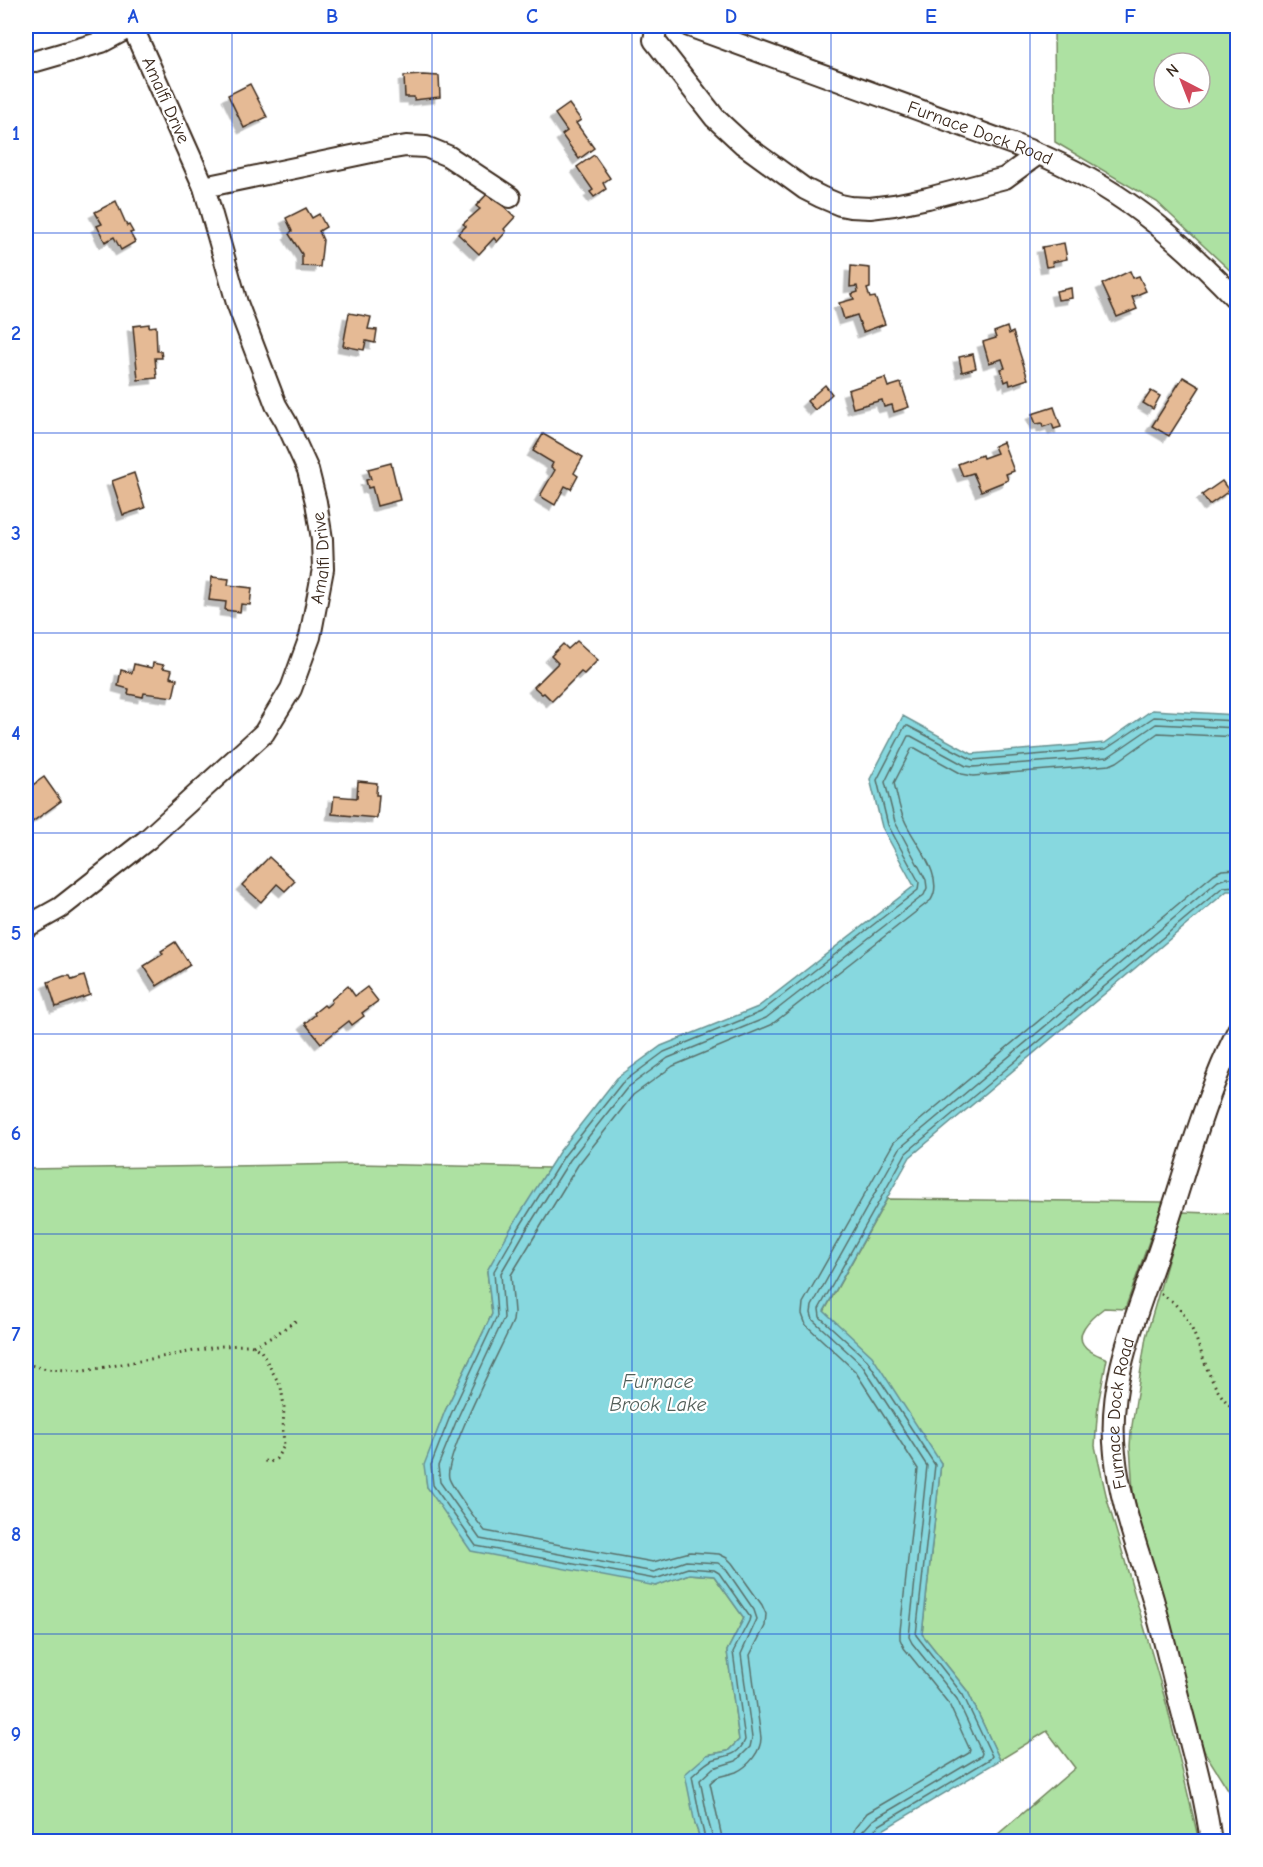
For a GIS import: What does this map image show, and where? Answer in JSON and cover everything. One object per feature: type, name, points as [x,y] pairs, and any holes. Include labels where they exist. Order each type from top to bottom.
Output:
[{"type":"street","points":[[26,64],[102,42],[132,26]]},
{"type":"street","name":"Amalfi Drive","points":[[26,927],[60,908],[148,839],[264,733],[291,689],[310,637],[323,569],[322,539],[308,470],[276,405],[237,303],[204,187],[132,26]]},
{"type":"street","points":[[657,26],[654,40],[701,101],[727,130],[805,189],[840,205],[870,208],[928,198],[1005,178],[1038,154]]},
{"type":"street","name":"Furnace Dock Road","points":[[689,26],[1038,154],[1090,178],[1132,205],[1188,250],[1238,301]]},
{"type":"street","points":[[204,187],[406,146],[426,147],[448,156],[510,197]]},
{"type":"street","name":"Furnace Dock Road","points":[[1211,1842],[1200,1779],[1153,1600],[1126,1509],[1115,1455],[1113,1415],[1118,1375],[1125,1346],[1207,1103],[1238,1030]]},
{"type":"path","points":[[1146,1287],[1166,1298],[1188,1319],[1212,1382],[1220,1396],[1238,1412]]},
{"type":"path","points":[[253,1346],[272,1337],[297,1320]]},
{"type":"path","points":[[26,1364],[47,1369],[84,1371],[222,1346],[253,1346],[261,1351],[281,1387],[284,1407],[284,1446],[276,1459],[270,1462],[264,1461]]},
{"type":"green space","points":[[1054,26],[1237,26],[1237,277],[1157,202],[1055,142]]},
{"type":"green space","points":[[358,1164],[549,1168],[487,1271],[492,1314],[445,1411],[425,1465],[427,1487],[655,1586],[689,1574],[714,1576],[744,1618],[727,1651],[739,1740],[728,1751],[707,1755],[695,1824],[701,1841],[26,1841],[26,1169]]},
{"type":"green space","points":[[887,1199],[1163,1202],[1125,1309],[1104,1308],[1084,1327],[1081,1339],[1083,1345],[1089,1350],[1107,1359],[1098,1404],[1095,1446],[1107,1499],[1167,1706],[1199,1841],[990,1841],[1075,1768],[1047,1731],[1000,1760],[968,1692],[922,1634],[941,1463],[824,1312]]},
{"type":"green space","points":[[1182,1212],[1237,1214],[1238,1793],[1231,1794],[1204,1751],[1133,1491],[1131,1432],[1146,1337]]},
{"type":"water","name":"Furnace Brook Lake","points":[[1152,710],[1237,715],[1237,891],[1227,891],[910,1157],[824,1311],[872,1356],[941,1463],[922,1634],[968,1692],[1000,1760],[881,1831],[872,1841],[701,1841],[695,1824],[685,1774],[707,1755],[728,1751],[739,1740],[727,1651],[744,1618],[714,1576],[689,1574],[656,1586],[471,1551],[427,1487],[424,1465],[445,1411],[492,1314],[487,1271],[559,1152],[617,1078],[661,1046],[758,1007],[914,886],[882,827],[870,779],[903,716],[972,754],[1105,743]]},
{"type":"building","points":[[404,76],[439,76],[440,97],[414,100],[414,97],[405,97]]},
{"type":"building","points":[[250,84],[267,117],[244,128],[228,95]]},
{"type":"building","points":[[569,104],[581,120],[576,123],[594,148],[579,159],[562,135],[567,131],[555,114]]},
{"type":"building","points":[[594,155],[610,178],[603,183],[606,189],[594,197],[590,192],[593,190],[577,167]]},
{"type":"building","points":[[489,192],[515,217],[504,229],[506,232],[497,242],[494,238],[479,254],[458,234],[466,226],[463,224],[480,209],[476,206]]},
{"type":"building","points":[[116,201],[127,226],[129,225],[133,232],[130,233],[135,242],[121,250],[114,237],[105,242],[97,226],[102,224],[95,212]]},
{"type":"building","points":[[306,208],[312,218],[319,214],[326,227],[319,231],[323,240],[320,267],[302,266],[302,254],[289,234],[292,231],[286,218]]},
{"type":"building","points":[[1064,243],[1067,259],[1052,262],[1053,266],[1046,267],[1042,247]]},
{"type":"building","points":[[851,266],[870,268],[870,288],[867,289],[870,298],[875,297],[885,324],[863,332],[857,315],[844,319],[839,303],[854,299],[852,294],[858,292],[857,286],[850,287]]},
{"type":"building","points":[[1130,271],[1133,278],[1139,276],[1146,291],[1132,297],[1137,309],[1117,317],[1102,284]]},
{"type":"building","points":[[1071,288],[1072,298],[1058,300],[1056,291]]},
{"type":"building","points":[[349,313],[371,317],[368,329],[377,330],[375,343],[366,341],[364,350],[343,346]]},
{"type":"building","points":[[149,324],[149,327],[156,326],[157,351],[161,351],[162,358],[155,358],[157,378],[138,380],[133,326]]},
{"type":"building","points":[[1007,327],[1009,334],[1013,332],[1028,379],[1010,385],[1009,380],[1005,382],[1001,369],[1005,368],[1002,359],[989,363],[983,342],[996,338],[994,332]]},
{"type":"building","points":[[973,354],[976,368],[962,372],[959,357]]},
{"type":"building","points":[[1183,377],[1200,387],[1169,436],[1152,426]]},
{"type":"building","points":[[885,378],[888,387],[901,383],[909,407],[894,412],[892,405],[884,407],[882,400],[853,408],[848,390]]},
{"type":"building","points":[[825,385],[832,394],[815,410],[807,401]]},
{"type":"building","points":[[1151,391],[1160,396],[1153,409],[1143,403]]},
{"type":"building","points":[[1054,407],[1061,427],[1054,429],[1052,424],[1043,427],[1042,423],[1036,424],[1032,414]]},
{"type":"building","points":[[543,434],[583,457],[574,473],[578,476],[571,489],[565,486],[555,505],[540,496],[555,470],[551,467],[553,463],[533,451]]},
{"type":"building","points":[[1003,442],[1014,471],[1006,474],[1008,480],[981,491],[973,473],[963,476],[958,464],[982,455],[983,458],[997,453],[994,446]]},
{"type":"building","points":[[391,463],[400,500],[377,506],[372,487],[368,488],[366,480],[371,479],[368,469]]},
{"type":"building","points":[[134,473],[145,508],[123,515],[112,481]]},
{"type":"building","points":[[1222,481],[1229,491],[1209,505],[1202,495]]},
{"type":"building","points":[[212,577],[229,579],[228,585],[252,588],[250,605],[241,604],[240,612],[225,610],[226,602],[209,600]]},
{"type":"building","points":[[577,641],[598,660],[584,674],[581,672],[552,701],[534,687],[558,663],[551,656],[563,644],[568,649]]},
{"type":"building","points":[[153,663],[164,665],[163,668],[172,670],[170,677],[177,679],[173,697],[144,693],[143,697],[128,694],[129,689],[118,686],[121,670],[132,673],[134,664],[152,668]]},
{"type":"building","points":[[44,777],[61,801],[28,825],[26,790]]},
{"type":"building","points":[[358,781],[377,783],[376,795],[379,795],[377,818],[332,814],[334,796],[357,798]]},
{"type":"building","points":[[269,857],[295,881],[285,891],[277,884],[261,902],[242,885]]},
{"type":"building","points":[[175,942],[190,965],[157,986],[144,966],[163,954],[161,951]]},
{"type":"building","points":[[70,976],[72,980],[84,976],[90,995],[56,1007],[48,982]]},
{"type":"building","points":[[348,986],[355,996],[367,987],[378,1001],[362,1013],[364,1016],[352,1025],[349,1021],[321,1043],[305,1023]]}]
